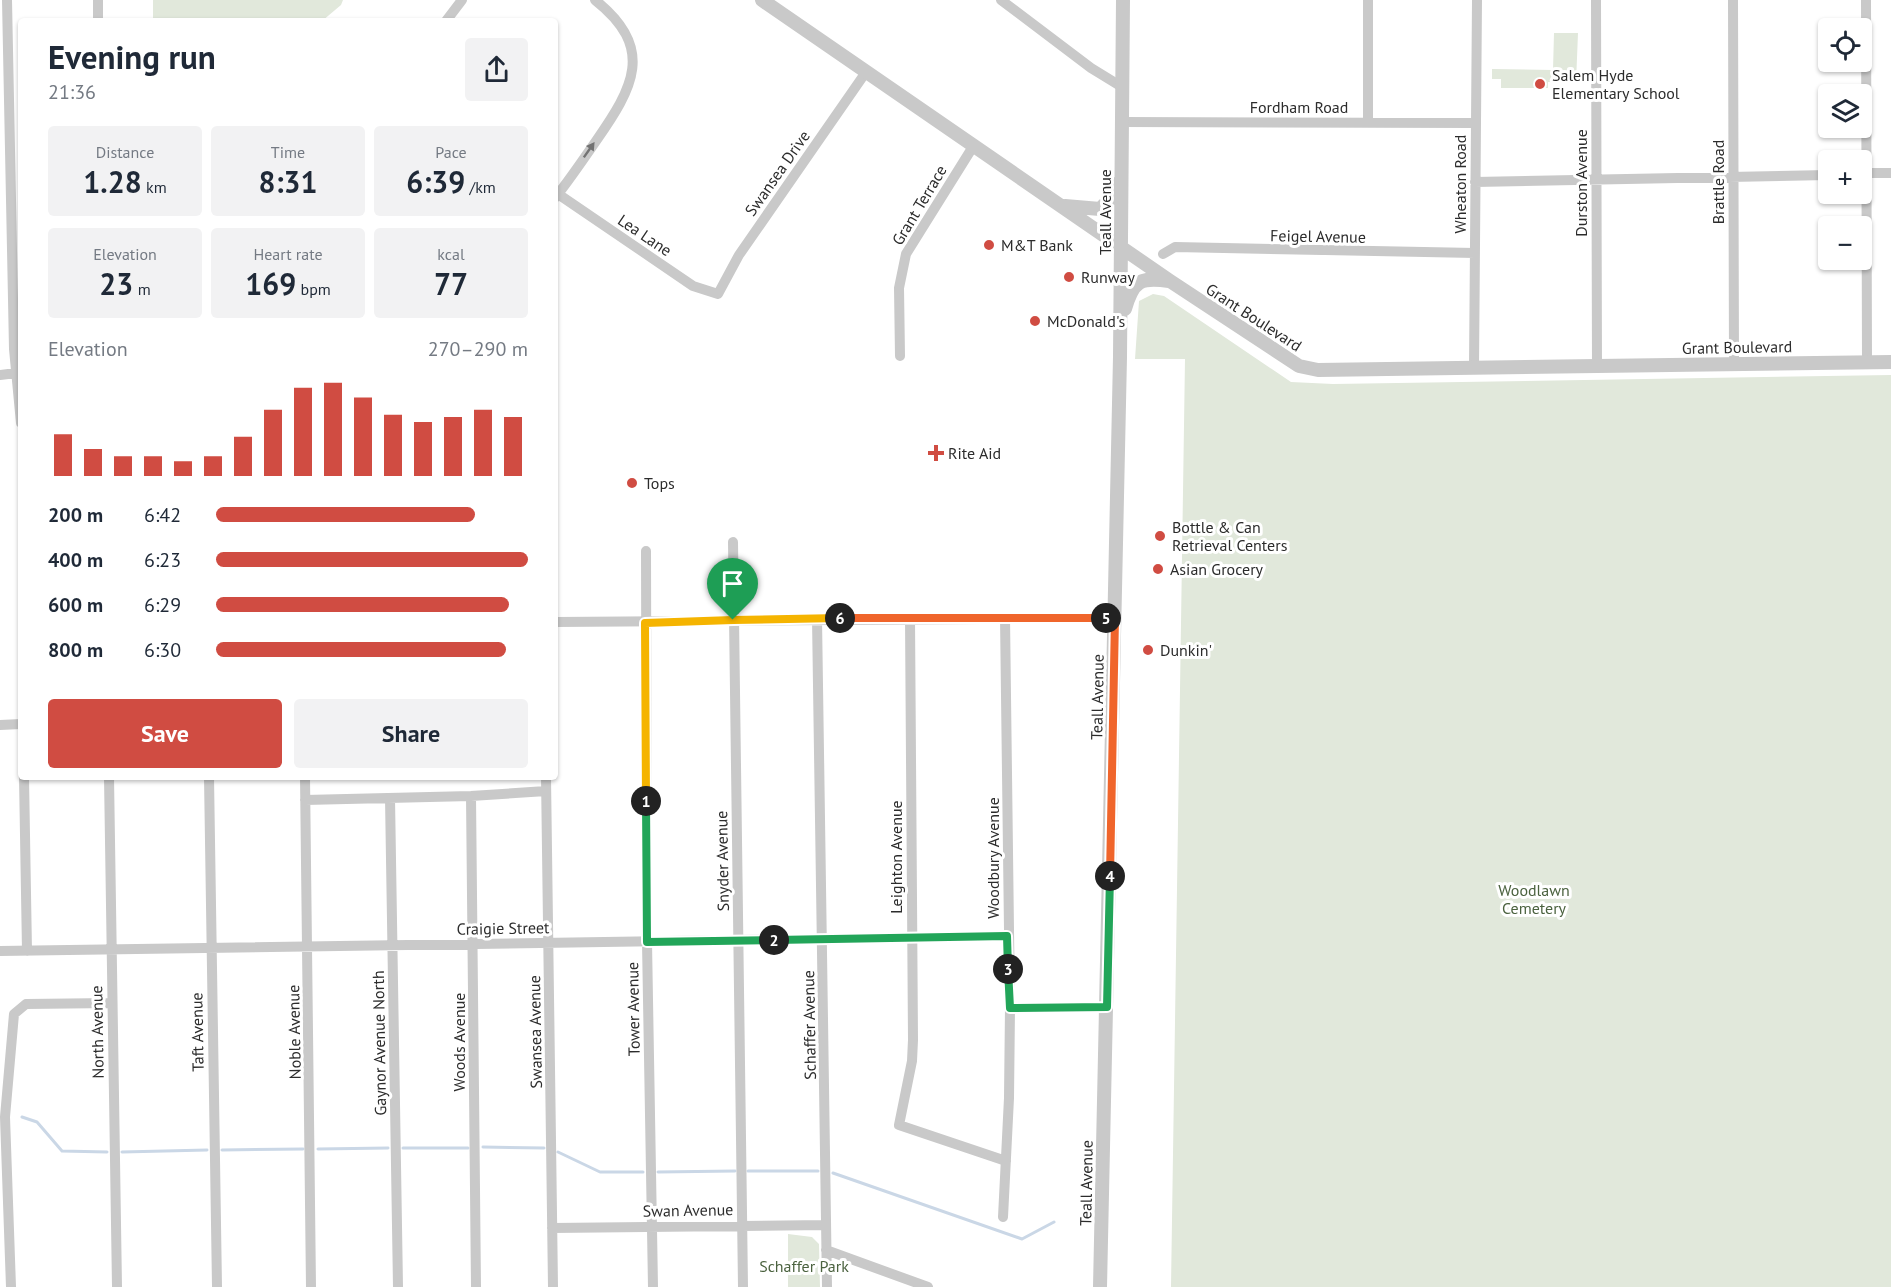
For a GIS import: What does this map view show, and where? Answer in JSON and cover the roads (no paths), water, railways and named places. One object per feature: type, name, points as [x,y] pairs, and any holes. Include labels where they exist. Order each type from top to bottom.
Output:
[{"type":"street","points":[[8,0],[4,110],[17,303],[18,393]]},
{"type":"street","points":[[98,0],[98,18]]},
{"type":"street","points":[[448,18],[462,0]]},
{"type":"street","points":[[558,195],[615,115],[632,80],[633,57],[625,35],[610,14],[595,0]]},
{"type":"street","name":"Grant Boulevard","points":[[762,0],[1170,281],[1299,366],[1318,370],[1891,362]]},
{"type":"street","points":[[1001,0],[1091,68],[1122,87]]},
{"type":"street","name":"Teall Avenue","points":[[1100,1287],[1122,247],[1123,0]]},
{"type":"street","points":[[1368,0],[1368,122]]},
{"type":"street","name":"Wheaton Road","points":[[1474,368],[1477,0]]},
{"type":"street","name":"Durston Avenue","points":[[1596,0],[1597,366]]},
{"type":"street","name":"Brattle Road","points":[[1733,0],[1734,364]]},
{"type":"street","points":[[1864,150],[1866,0]]},
{"type":"street","name":"Swansea Drive","points":[[718,294],[739,255],[866,72]]},
{"type":"street","name":"Fordham Road","points":[[1122,122],[1476,123]]},
{"type":"street","name":"Grant Terrace","points":[[900,356],[898,288],[906,254],[974,145]]},
{"type":"street","points":[[1872,173],[1891,173]]},
{"type":"street","points":[[1475,182],[1818,175]]},
{"type":"street","points":[[1061,205],[1100,209],[1113,196],[1121,179]]},
{"type":"street","name":"Lea Lane","points":[[558,197],[693,286],[718,294]]},
{"type":"street","points":[[1864,204],[1867,362]]},
{"type":"street","name":"Feigel Avenue","points":[[1163,254],[1175,247],[1475,253]]},
{"type":"street","points":[[1120,325],[1130,293],[1138,282],[1146,279],[1170,281]]},
{"type":"street","points":[[0,375],[16,373]]},
{"type":"street","name":"Snyder Avenue","points":[[733,542],[743,1287]]},
{"type":"street","name":"Tower Avenue","points":[[646,551],[647,942],[653,1287]]},
{"type":"street","name":"Woodbury Avenue","points":[[1003,1217],[1009,1098],[1010,1008],[1007,936],[1005,617]]},
{"type":"street","points":[[558,622],[645,623],[817,618],[1115,618]]},
{"type":"street","name":"Schaffer Avenue","points":[[817,618],[827,1287]]},
{"type":"street","name":"Leighton Avenue","points":[[910,618],[912,1062],[899,1125],[1006,1161]]},
{"type":"street","points":[[0,725],[18,724]]},
{"type":"street","points":[[24,780],[27,951]]},
{"type":"street","name":"North Avenue","points":[[109,780],[117,1287]]},
{"type":"street","name":"Taft Avenue","points":[[209,780],[217,1287]]},
{"type":"street","name":"Noble Avenue","points":[[305,780],[311,1287]]},
{"type":"street","name":"Swansea Avenue","points":[[546,780],[553,1287]]},
{"type":"street","points":[[305,800],[471,796],[546,791]]},
{"type":"street","name":"Woods Avenue","points":[[471,796],[476,1287]]},
{"type":"street","name":"Gaynor Avenue North","points":[[390,798],[398,1287]]},
{"type":"street","name":"Craigie Street","points":[[0,951],[1007,936]]},
{"type":"street","points":[[11,1287],[4,1117],[14,1014],[26,1004],[112,1003]]},
{"type":"street","points":[[1010,1008],[1107,1007]]},
{"type":"street","name":"Swan Avenue","points":[[552,1228],[741,1224],[826,1226]]},
{"type":"street","points":[[826,1250],[928,1287]]},
{"type":"waterway","points":[[22,1117],[37,1122],[62,1151],[107,1152]]},
{"type":"waterway","points":[[483,1147],[544,1148]]},
{"type":"waterway","points":[[318,1149],[388,1148]]},
{"type":"waterway","points":[[403,1148],[468,1148]]},
{"type":"waterway","points":[[222,1150],[303,1149]]},
{"type":"waterway","points":[[122,1152],[207,1150]]},
{"type":"waterway","points":[[558,1152],[600,1172],[643,1172]]},
{"type":"waterway","points":[[658,1172],[735,1171]]},
{"type":"waterway","points":[[748,1171],[818,1171]]},
{"type":"waterway","points":[[833,1173],[1022,1239],[1054,1222]]},
{"type":"place","name":"Salem Hyde Elementary School","points":[[1540,84]]},
{"type":"place","name":"M&T Bank","points":[[989,245]]},
{"type":"place","name":"Runway","points":[[1069,277]]},
{"type":"place","name":"McDonald's","points":[[1035,321]]},
{"type":"place","name":"Rite Aid","points":[[936,453]]},
{"type":"place","name":"Tops","points":[[632,483]]},
{"type":"place","name":"Bottle & Can Retrieval Centers","points":[[1160,536]]},
{"type":"place","name":"Asian Grocery","points":[[1158,569]]},
{"type":"place","name":"Dunkin'","points":[[1148,650]]},
{"type":"park label","name":"Woodlawn Cemetery","points":[[1534,899]]},
{"type":"park label","name":"Schaffer Park","points":[[804,1266]]}]
